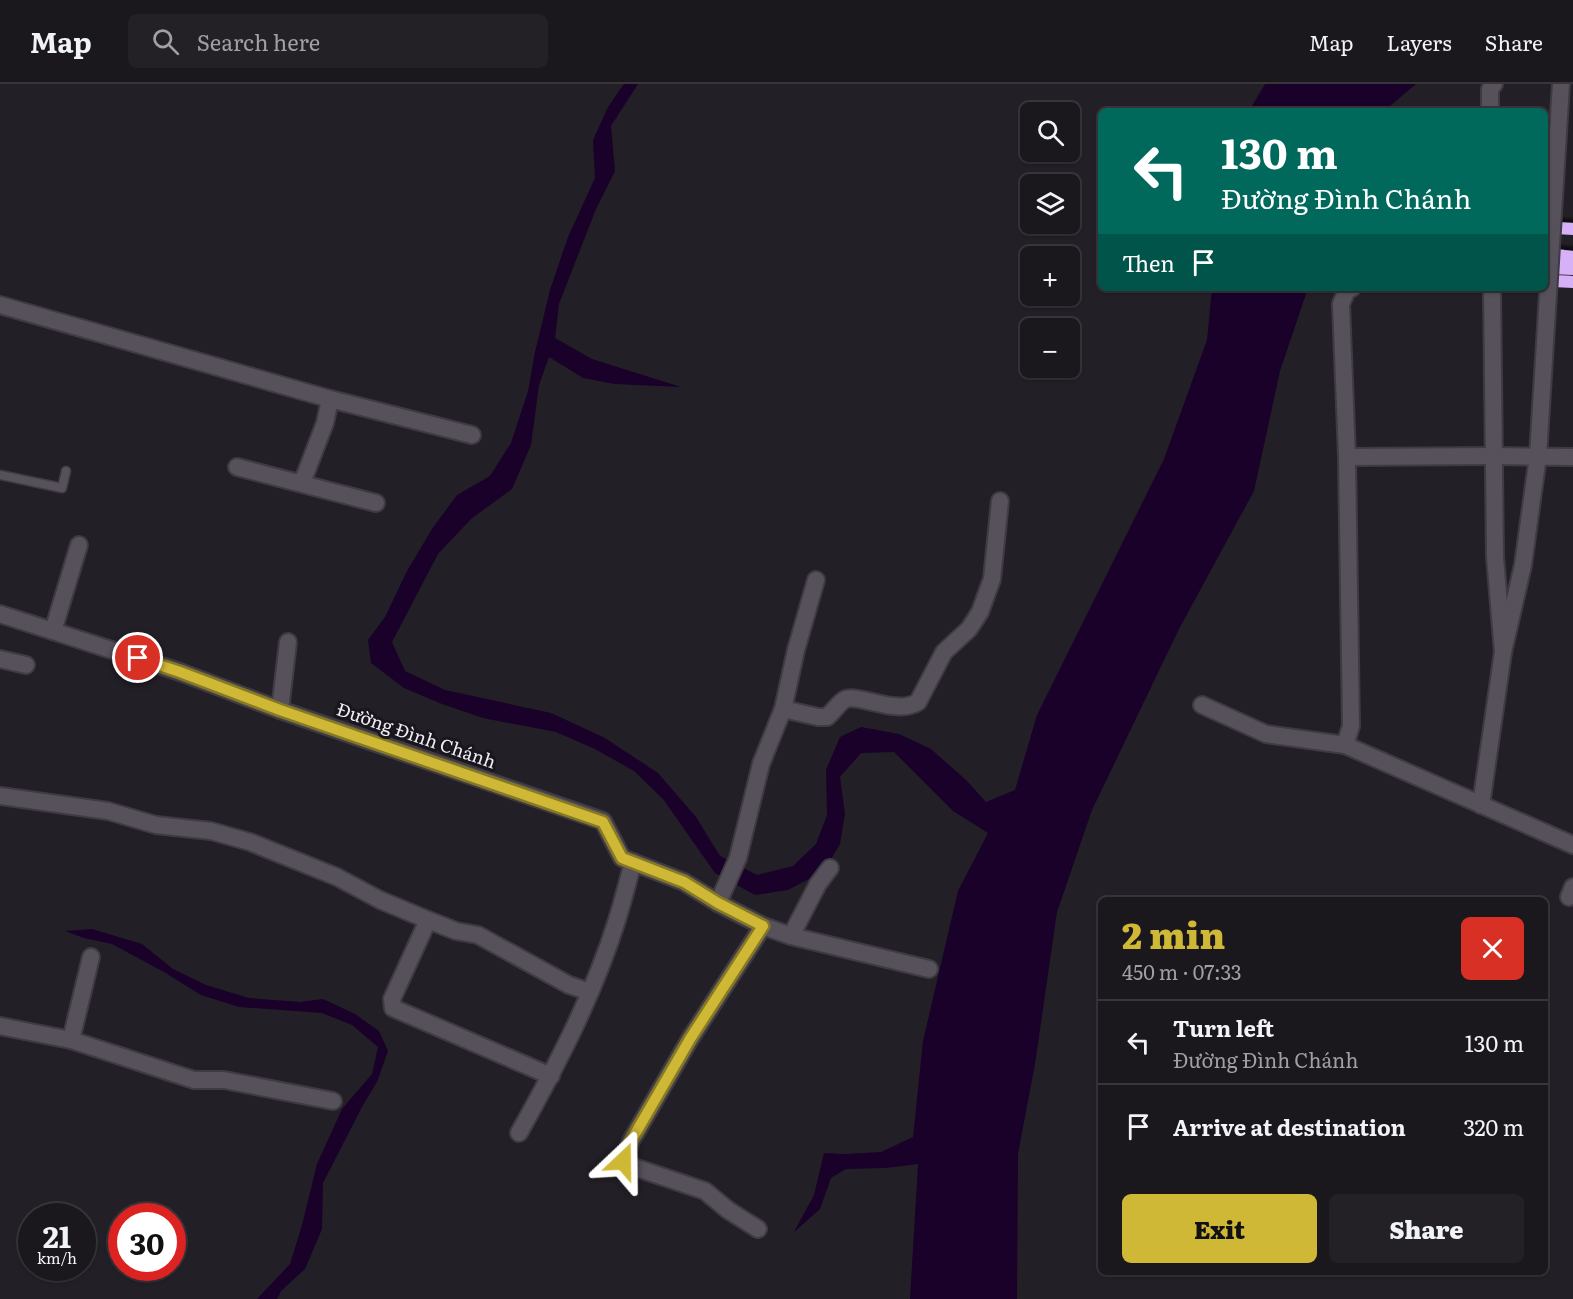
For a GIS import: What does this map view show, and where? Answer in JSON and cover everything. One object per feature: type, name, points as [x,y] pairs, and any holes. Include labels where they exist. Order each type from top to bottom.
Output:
[{"type":"street","points":[[1490,108],[1490,89],[1494,84]]},
{"type":"street","points":[[1481,805],[1503,652],[1523,565],[1538,456],[1561,84]]},
{"type":"street","points":[[1345,745],[1351,726],[1347,457],[1341,304],[1347,291]]},
{"type":"street","points":[[1492,291],[1495,557],[1503,652]]},
{"type":"street","points":[[0,305],[330,399],[472,435]]},
{"type":"street","points":[[302,483],[325,423],[330,399]]},
{"type":"street","points":[[1347,457],[1573,457]]},
{"type":"street","points":[[237,467],[376,503]]},
{"type":"street","points":[[783,709],[827,717],[844,700],[850,699],[882,705],[912,706],[918,702],[944,652],[969,629],[984,604],[996,557],[1000,501]]},
{"type":"street","points":[[53,631],[79,545]]},
{"type":"street","points":[[718,903],[736,863],[761,764],[783,709],[796,650],[816,580]]},
{"type":"street","name":"Đường Đình Chánh","points":[[0,614],[180,672],[280,710],[603,822],[622,858],[684,882],[718,903],[763,926],[791,936],[929,969]]},
{"type":"street","points":[[280,710],[288,642]]},
{"type":"street","points":[[0,659],[26,665]]},
{"type":"street","points":[[1202,705],[1266,734],[1345,745],[1573,845]]},
{"type":"street","points":[[0,796],[108,811],[156,825],[211,831],[250,842],[337,877],[380,900],[428,920],[456,931],[478,935],[568,985],[590,992]]},
{"type":"street","points":[[519,1133],[551,1076],[590,992],[617,921],[633,862]]},
{"type":"street","points":[[791,936],[818,884],[830,868]]},
{"type":"street","points":[[428,920],[392,999],[393,1008],[551,1076]]},
{"type":"street","points":[[758,1229],[728,1210],[705,1191],[628,1165],[623,1161],[631,1141],[690,1039],[763,926]]},
{"type":"street","points":[[71,1040],[91,957]]},
{"type":"street","points":[[0,1026],[71,1040],[194,1080],[224,1080],[333,1101]]},
{"type":"lane","points":[[0,475],[62,488],[66,471]]},
{"type":"shaded area","points":[[624,84],[638,84],[611,126],[615,171],[596,209],[559,304],[555,338],[592,359],[681,387],[614,384],[583,378],[549,357],[539,385],[531,445],[512,489],[471,519],[438,554],[392,642],[405,671],[445,690],[551,713],[605,738],[658,773],[696,817],[720,856],[757,875],[793,866],[816,844],[827,815],[826,770],[840,737],[861,727],[899,734],[931,749],[966,780],[986,802],[1015,790],[1037,715],[1164,459],[1207,340],[1212,291],[1307,291],[1280,371],[1254,491],[1179,629],[1092,810],[1057,912],[1035,1064],[1018,1154],[1017,1299],[910,1299],[918,1164],[846,1169],[831,1178],[820,1209],[794,1232],[814,1195],[824,1153],[881,1152],[913,1137],[923,1041],[958,891],[988,833],[953,811],[894,752],[861,753],[840,777],[845,814],[840,844],[824,871],[788,890],[755,895],[715,873],[663,799],[634,771],[595,749],[556,732],[483,718],[442,704],[404,688],[371,663],[368,640],[385,617],[407,571],[432,529],[457,495],[490,476],[511,443],[528,391],[550,290],[568,237],[595,178],[593,140],[608,107]]},
{"type":"shaded area","points":[[1265,84],[1416,84],[1388,108],[1251,108]]},
{"type":"shaded area","points":[[92,929],[142,944],[173,969],[206,985],[249,998],[300,1002],[323,999],[355,1014],[379,1031],[388,1051],[377,1082],[323,1183],[322,1229],[305,1269],[281,1291],[277,1299],[257,1299],[290,1264],[317,1164],[342,1109],[372,1074],[378,1047],[352,1025],[322,1013],[239,1007],[201,995],[112,944],[65,931]]},
{"type":"building","points":[[1556,222],[1573,223],[1573,235],[1555,234]]},
{"type":"building","points":[[1556,249],[1573,251],[1573,275],[1555,274]]},
{"type":"building","points":[[1554,275],[1573,276],[1573,288],[1553,287]]},
{"type":"route","points":[[138,658],[280,710],[603,822],[622,858],[684,882],[718,903],[763,926],[690,1039],[631,1141],[623,1161]]}]
